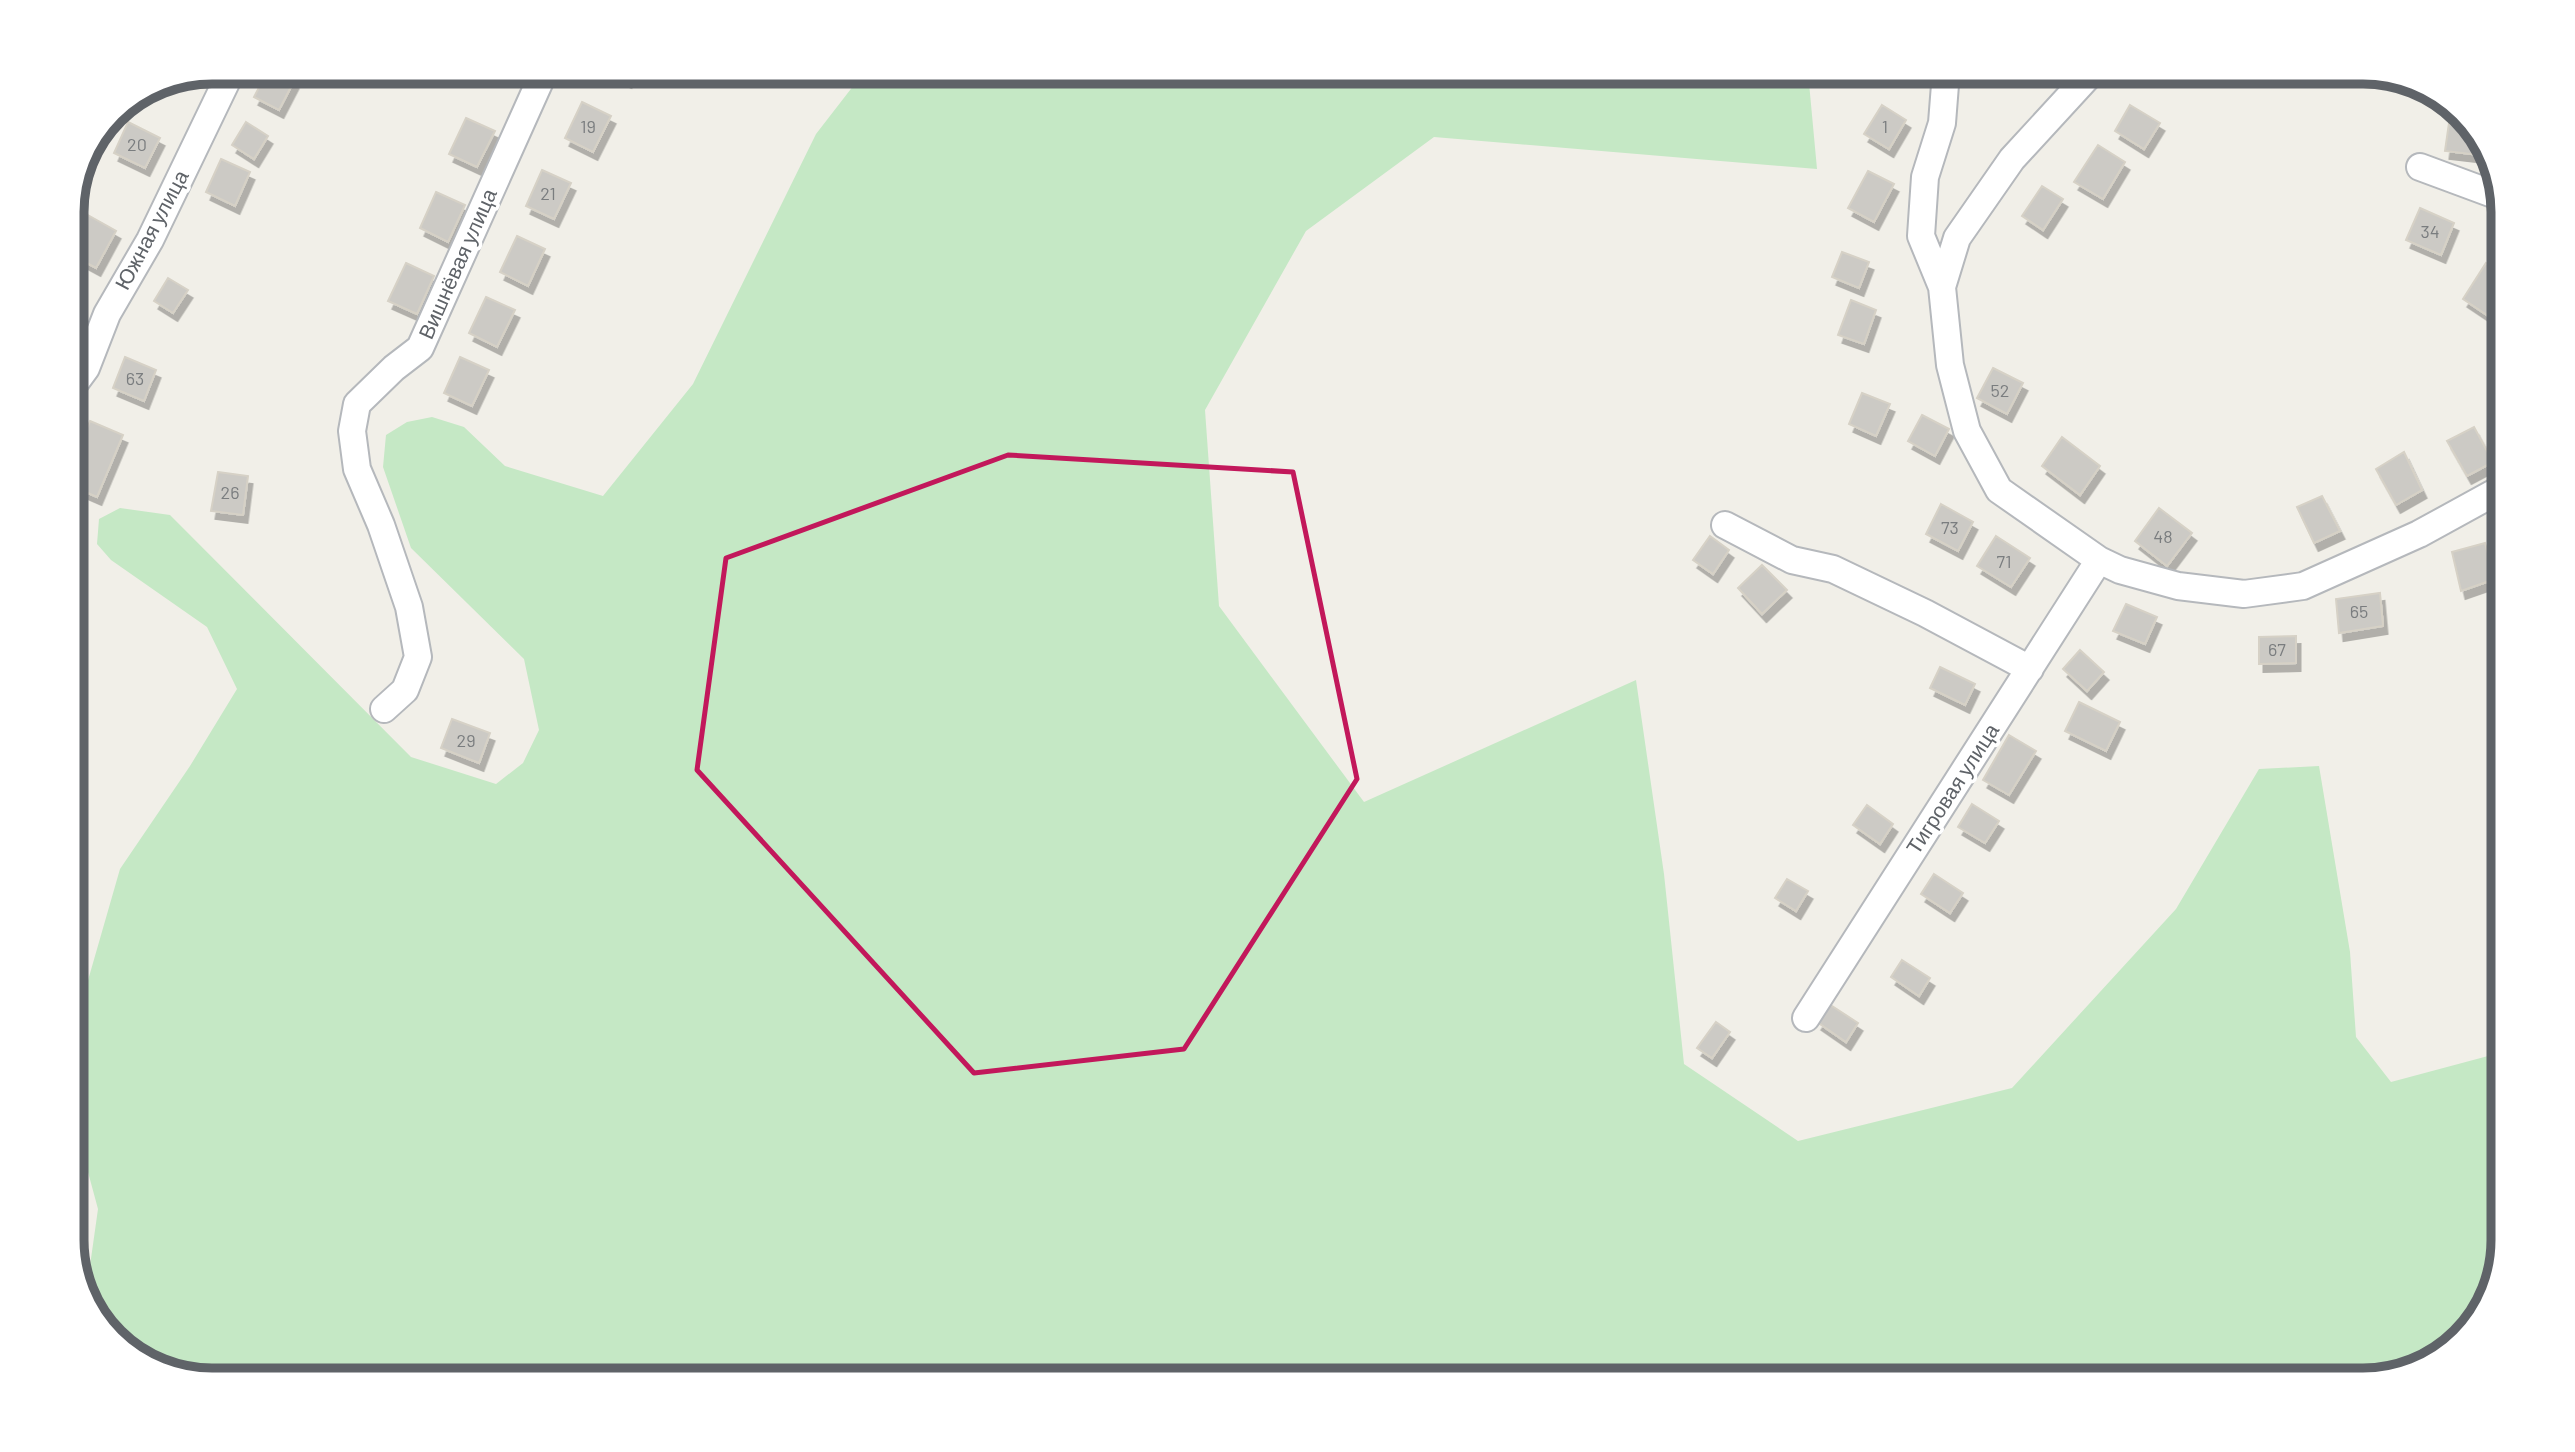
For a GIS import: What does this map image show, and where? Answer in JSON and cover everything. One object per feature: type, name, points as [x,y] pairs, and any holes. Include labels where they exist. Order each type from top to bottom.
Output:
[{"type":"street","name":"Южная улица","points":[[84,371],[107,314],[150,240],[225,84]]},
{"type":"street","name":"Вишнёвая улица","points":[[384,709],[405,690],[418,657],[409,607],[381,525],[357,470],[352,431],[357,404],[394,368],[420,348],[539,84]]},
{"type":"street","points":[[1945,84],[1942,123],[1925,177],[1921,236],[1942,287],[1950,365],[1967,431],[1999,490],[2099,560],[2120,570],[2178,586],[2244,594],[2303,586],[2419,534],[2491,495]]},
{"type":"street","points":[[1942,287],[1956,237],[2012,159],[2081,84]]},
{"type":"street","points":[[2420,167],[2489,193]]},
{"type":"street","points":[[1725,525],[1792,560],[1833,569],[2030,668]]},
{"type":"street","name":"Тигровая улица","points":[[1806,1018],[2099,560]]},
{"type":"highlighted area","points":[[1008,455],[1293,472],[1357,779],[1184,1049],[974,1073],[697,770],[726,558]]},
{"type":"green space","points":[[855,84],[1809,84],[1817,169],[1434,137],[1306,231],[1205,410],[1219,606],[1364,802],[1636,680],[1664,874],[1684,1064],[1798,1141],[2012,1088],[2176,909],[2259,769],[2319,766],[2350,952],[2356,1037],[2391,1082],[2491,1055],[2490,1256],[2487,1273],[2474,1304],[2453,1330],[2427,1351],[2396,1364],[2363,1368],[212,1368],[179,1364],[148,1351],[111,1318],[101,1304],[89,1275],[98,1209],[84,1157],[84,994],[120,869],[190,766],[237,689],[207,627],[111,560],[97,544],[99,519],[120,508],[170,515],[411,757],[496,784],[523,763],[539,730],[524,659],[411,548],[383,467],[386,435],[407,422],[432,417],[464,427],[505,466],[603,496],[693,384],[816,134]]},
{"type":"building","points":[[261,84],[292,84],[279,110],[254,97]]},
{"type":"building","points":[[582,102],[611,116],[593,152],[565,138]]},
{"type":"building","points":[[1882,105],[1906,120],[1889,149],[1864,134]]},
{"type":"building","points":[[2130,105],[2160,123],[2144,149],[2115,131]]},
{"type":"building","points":[[466,118],[495,131],[477,167],[449,154]]},
{"type":"building","points":[[2450,119],[2464,134],[2477,155],[2445,151]]},
{"type":"building","points":[[128,122],[160,138],[145,168],[114,153]]},
{"type":"building","points":[[246,122],[268,136],[254,159],[232,145]]},
{"type":"building","points":[[2098,145],[2125,162],[2103,199],[2074,182]]},
{"type":"building","points":[[221,159],[250,172],[235,206],[206,192]]},
{"type":"building","points":[[542,170],[571,183],[554,219],[526,206]]},
{"type":"building","points":[[1868,171],[1894,184],[1874,222],[1848,208]]},
{"type":"building","points":[[2042,186],[2063,199],[2043,230],[2022,216]]},
{"type":"building","points":[[436,192],[465,205],[448,242],[420,228]]},
{"type":"building","points":[[2420,208],[2454,223],[2441,255],[2406,240]]},
{"type":"building","points":[[86,214],[116,231],[96,268],[84,262]]},
{"type":"building","points":[[517,236],[545,249],[528,286],[500,272]]},
{"type":"building","points":[[1842,252],[1869,262],[1859,288],[1832,277]]},
{"type":"building","points":[[406,263],[434,276],[417,314],[388,301]]},
{"type":"building","points":[[2486,263],[2491,266],[2491,318],[2463,299]]},
{"type":"building","points":[[168,278],[188,290],[173,313],[154,301]]},
{"type":"building","points":[[486,297],[515,310],[497,347],[469,333]]},
{"type":"building","points":[[1851,300],[1876,310],[1864,344],[1838,335]]},
{"type":"building","points":[[125,357],[156,370],[144,401],[113,388]]},
{"type":"building","points":[[460,357],[489,370],[472,406],[444,393]]},
{"type":"building","points":[[1993,368],[2023,383],[2007,414],[1977,398]]},
{"type":"building","points":[[1862,393],[1890,404],[1876,436],[1849,424]]},
{"type":"building","points":[[1922,415],[1949,429],[1935,456],[1908,441]]},
{"type":"building","points":[[90,421],[123,435],[97,497],[84,491],[84,435]]},
{"type":"building","points":[[2474,427],[2491,463],[2467,476],[2447,441]]},
{"type":"building","points":[[2062,437],[2100,466],[2080,495],[2042,466]]},
{"type":"building","points":[[2404,452],[2422,490],[2396,505],[2376,469]]},
{"type":"building","points":[[218,472],[248,476],[243,515],[211,511]]},
{"type":"building","points":[[2322,496],[2340,531],[2314,543],[2297,507]]},
{"type":"building","points":[[1941,504],[1973,522],[1958,551],[1926,534]]},
{"type":"building","points":[[2159,508],[2192,533],[2167,566],[2135,541]]},
{"type":"building","points":[[1710,536],[1729,550],[1713,574],[1693,560]]},
{"type":"building","points":[[1996,536],[2030,558],[2011,587],[1977,566]]},
{"type":"building","points":[[2485,543],[2491,565],[2491,580],[2461,591],[2452,552]]},
{"type":"building","points":[[1762,565],[1787,590],[1762,614],[1738,588]]},
{"type":"building","points":[[2380,593],[2383,626],[2339,633],[2336,599]]},
{"type":"building","points":[[2126,604],[2157,617],[2145,644],[2113,631]]},
{"type":"building","points":[[2296,636],[2296,663],[2259,664],[2259,637]]},
{"type":"building","points":[[2080,650],[2104,672],[2087,691],[2063,669]]},
{"type":"building","points":[[1940,667],[1975,684],[1965,705],[1930,688]]},
{"type":"building","points":[[2079,702],[2120,722],[2106,751],[2065,731]]},
{"type":"building","points":[[452,719],[490,733],[479,763],[441,748]]},
{"type":"building","points":[[2009,735],[2036,751],[2009,795],[1983,780]]},
{"type":"building","points":[[1972,804],[1999,821],[1985,843],[1958,827]]},
{"type":"building","points":[[1867,805],[1893,824],[1880,844],[1853,825]]},
{"type":"building","points":[[1934,874],[1963,893],[1950,913],[1921,894]]},
{"type":"building","points":[[1787,879],[1808,891],[1796,911],[1775,898]]},
{"type":"building","points":[[1902,960],[1930,978],[1919,996],[1891,977]]},
{"type":"building","points":[[1829,1004],[1858,1023],[1846,1042],[1817,1022]]},
{"type":"building","points":[[1716,1022],[1730,1032],[1712,1058],[1697,1048]]}]
